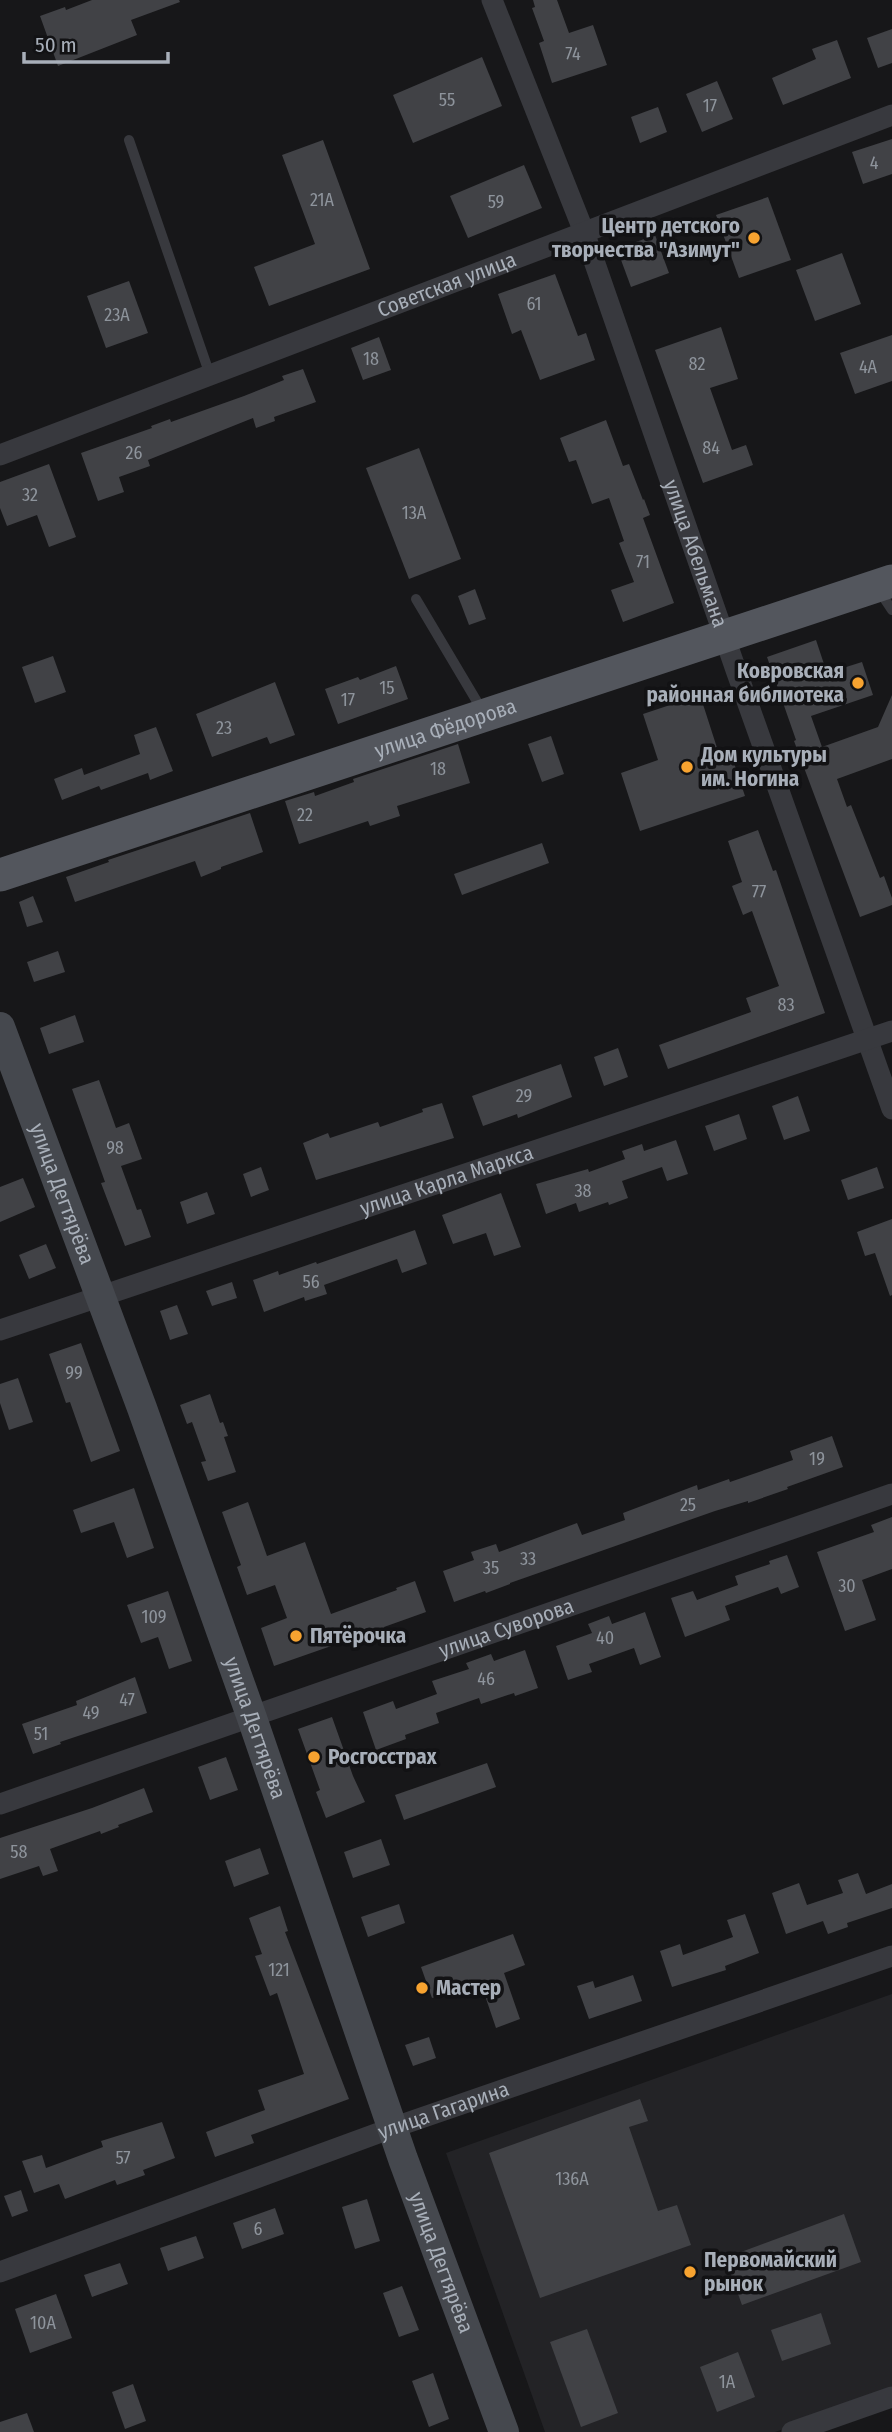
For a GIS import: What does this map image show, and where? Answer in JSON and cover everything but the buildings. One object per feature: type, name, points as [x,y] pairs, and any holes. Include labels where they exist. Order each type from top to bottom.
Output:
[{"type":"main road","name":"улица Фёдорова","points":[[0,875],[724,637],[887,593]]},
{"type":"main road","name":"улица Дегтярёва","points":[[0,1027],[142,1408],[252,1718],[392,2128],[504,2432]]},
{"type":"street","name":"улица Абельмана","points":[[492,0],[584,232],[724,637],[892,1109]]},
{"type":"street","name":"Советская улица","points":[[0,455],[892,115]]},
{"type":"street","name":"улица Карла Маркса","points":[[0,1330],[892,1031]]},
{"type":"street","name":"улица Суворова","points":[[0,1804],[892,1494]]},
{"type":"street","name":"улица Гагарина","points":[[0,2272],[392,2128],[892,1956]]},
{"type":"street","points":[[792,2432],[892,2397]]},
{"type":"lane","points":[[129,139],[210,375]]},
{"type":"lane","points":[[416,599],[485,716]]},
{"type":"shaded area","name":"Первомайский рынок","points":[[892,1994],[892,2391],[775,2432],[545,2432],[446,2153]]},
{"type":"place","name":"Центр детского творчества \"Азимут\"","points":[[754,238]]},
{"type":"place","name":"Ковровская районная библиотека","points":[[858,683]]},
{"type":"place","name":"Дом культуры им. Ногина","points":[[687,767]]},
{"type":"place","name":"Пятёрочка","points":[[296,1636]]},
{"type":"place","name":"Росгосстрах","points":[[314,1757]]},
{"type":"place","name":"Мастер","points":[[422,1988]]},
{"type":"place","name":"Первомайский рынок","points":[[690,2272]]}]
